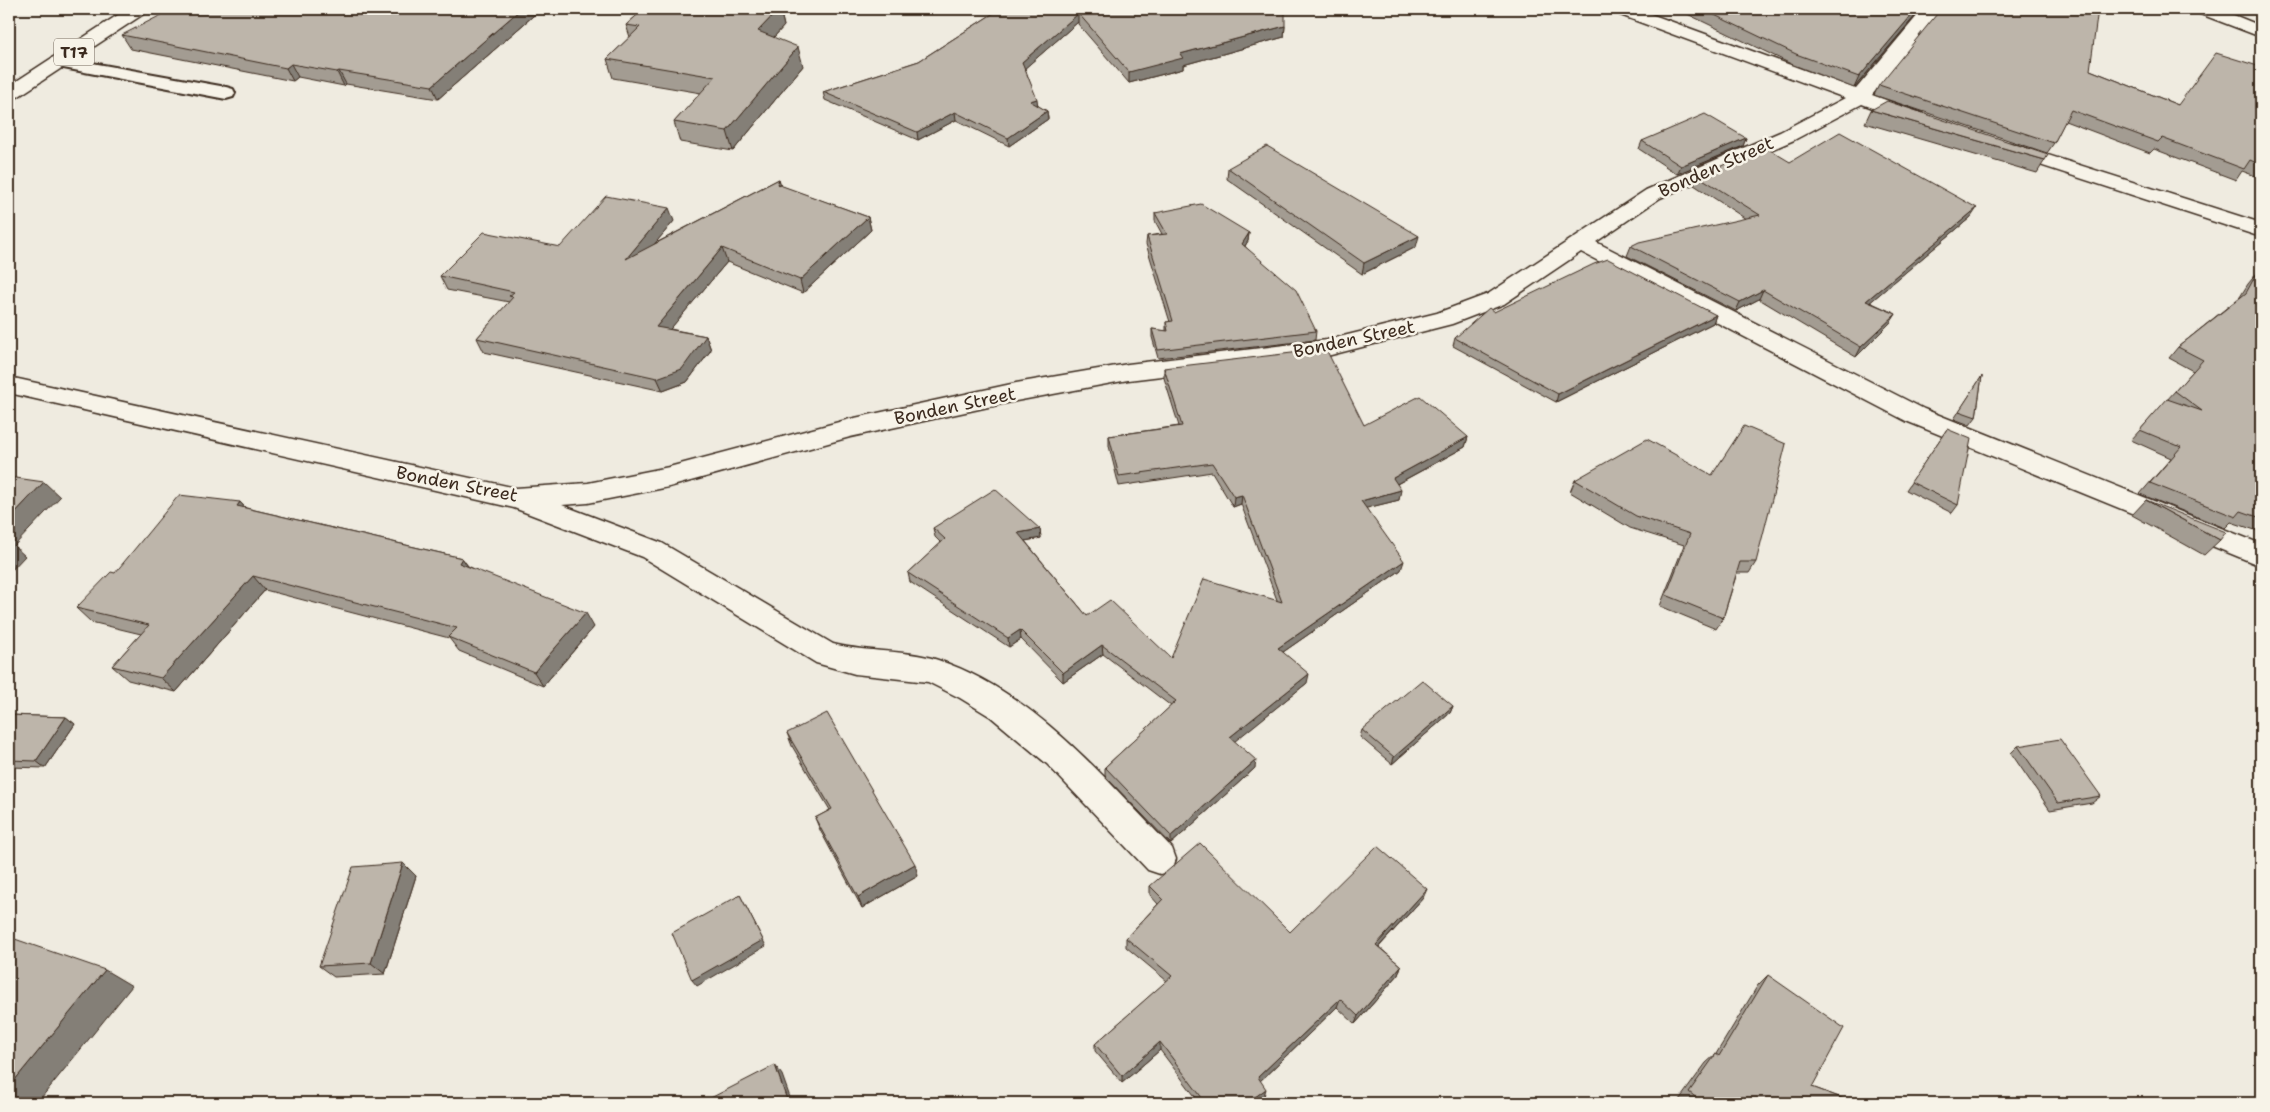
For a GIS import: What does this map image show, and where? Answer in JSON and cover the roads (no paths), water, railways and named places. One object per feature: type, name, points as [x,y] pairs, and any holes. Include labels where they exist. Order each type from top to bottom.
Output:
[{"type":"street","name":"T17","points":[[9,94],[140,9]]},
{"type":"street","points":[[1621,9],[1859,98],[1933,123]]},
{"type":"street","points":[[1859,98],[1932,9]]},
{"type":"street","points":[[2204,9],[2261,32]]},
{"type":"street","name":"Bonden Street","points":[[9,385],[516,498],[588,493],[669,477],[850,428],[1016,392],[1128,372],[1327,348],[1444,319],[1496,299],[1653,194],[1787,136],[1859,98]]},
{"type":"street","points":[[1989,142],[2110,183],[2261,230]]},
{"type":"street","points":[[1579,242],[1915,415],[2261,555]]},
{"type":"street","points":[[516,498],[652,550],[826,654],[854,662],[922,668],[938,673],[997,704],[1026,726],[1080,775],[1160,859]]},
{"type":"lane","points":[[59,62],[226,93]]}]
